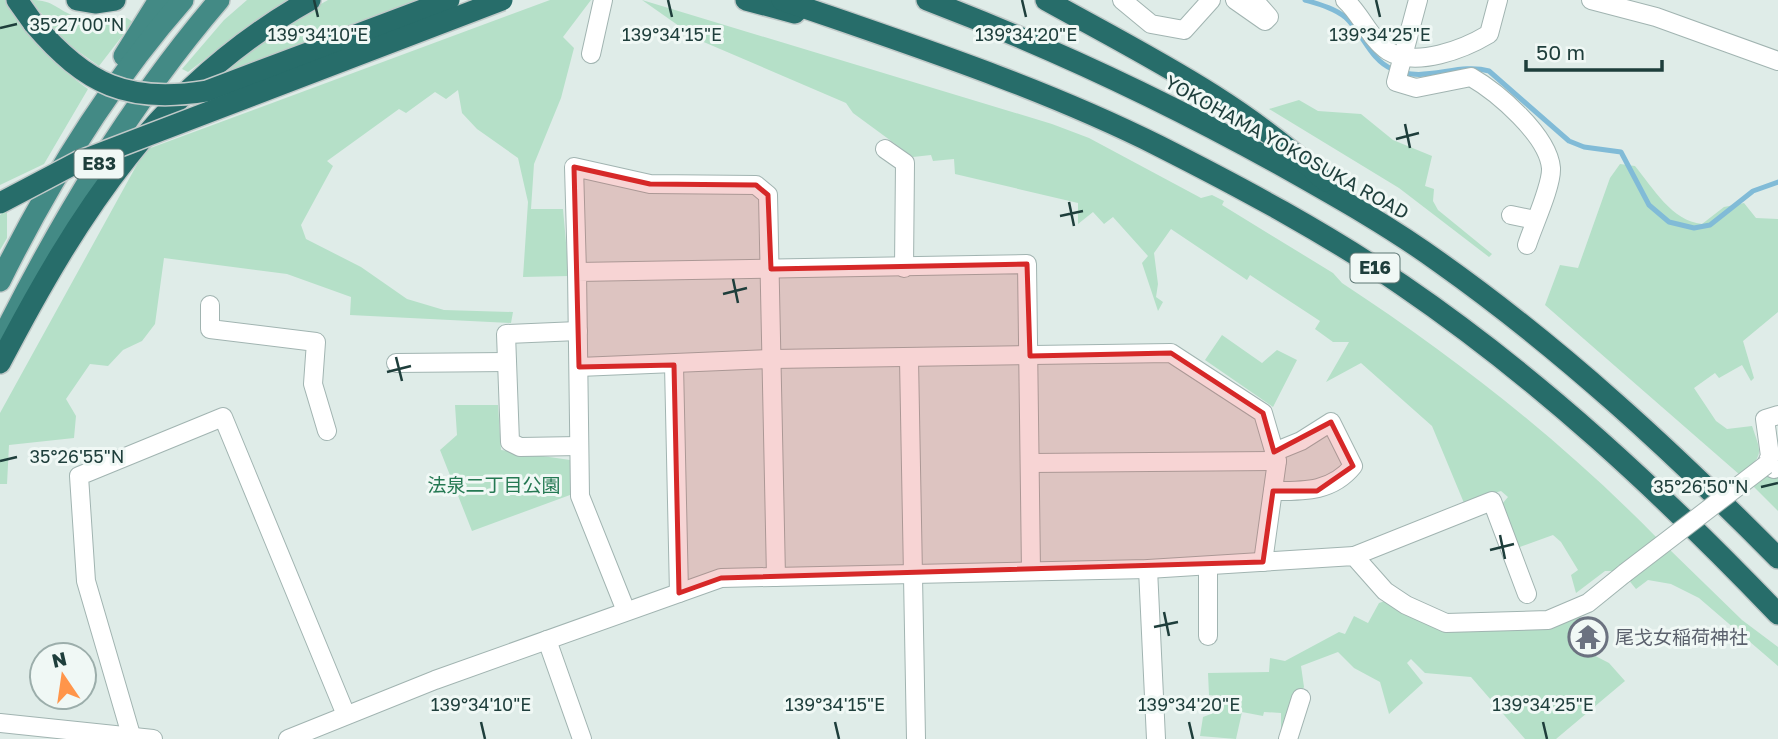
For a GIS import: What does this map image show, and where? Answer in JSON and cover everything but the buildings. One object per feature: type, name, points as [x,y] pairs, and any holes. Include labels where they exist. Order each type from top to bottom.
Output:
[{"type":"highway","points":[[17,0],[34,24],[62,54],[98,81],[148,96],[174,96],[207,91],[449,0]]},
{"type":"highway","points":[[77,0],[95,3],[115,0]]},
{"type":"highway","points":[[54,184],[97,102],[159,0]]},
{"type":"highway","name":"E83","points":[[0,281],[54,184],[123,78],[183,0]]},
{"type":"highway","name":"E83","points":[[0,342],[54,239],[125,122],[219,0]]},
{"type":"highway","points":[[0,363],[39,289],[93,201],[144,134],[206,71],[265,25],[310,0]]},
{"type":"highway","points":[[0,203],[78,162],[502,0]]},
{"type":"highway","points":[[746,0],[895,39]]},
{"type":"highway","name":"E16","points":[[782,0],[1023,86],[1158,146],[1322,235],[1402,285],[1494,352],[1587,428],[1708,541],[1778,614]]},
{"type":"highway","name":"YOKOHAMA YOKOSUKA ROAD","points":[[927,0],[1032,40],[1179,109],[1346,201],[1438,261],[1543,341],[1703,482],[1778,558]]},
{"type":"highway","points":[[1046,0],[1218,95],[1302,159],[1346,201]]},
{"type":"street","points":[[591,54],[603,28],[603,0]]},
{"type":"street","points":[[1122,0],[1151,23],[1184,30],[1211,0]]},
{"type":"street","points":[[1235,0],[1265,21],[1269,17],[1254,0]]},
{"type":"street","points":[[1345,0],[1389,51],[1428,56],[1474,43],[1489,34],[1498,0]]},
{"type":"street","points":[[1419,0],[1396,82],[1416,88],[1471,77],[1486,86],[1524,121],[1548,153],[1551,170],[1527,245]]},
{"type":"street","points":[[1591,0],[1656,17],[1778,61]]},
{"type":"street","points":[[885,149],[905,163],[904,268]]},
{"type":"street","points":[[626,611],[580,496],[574,167],[650,184],[756,185],[768,195],[776,577]]},
{"type":"street","points":[[1511,215],[1535,220]]},
{"type":"street","points":[[577,272],[1027,264],[1031,571]]},
{"type":"street","points":[[210,305],[210,329],[316,342],[313,384],[327,431]]},
{"type":"street","points":[[578,331],[506,334],[510,442],[520,447],[579,446]]},
{"type":"street","points":[[579,367],[772,359],[1171,353],[1263,413],[1276,456],[1263,562]]},
{"type":"street","points":[[909,359],[916,739]]},
{"type":"street","points":[[396,363],[507,362]]},
{"type":"street","points":[[674,365],[678,593]]},
{"type":"street","points":[[1354,556],[1385,591],[1406,605],[1447,623],[1548,620],[1588,603],[1770,467],[1765,419],[1778,415]]},
{"type":"street","points":[[131,735],[86,581],[79,476],[223,417],[346,715]]},
{"type":"street","points":[[1031,463],[1276,456],[1331,422],[1353,466],[1345,476],[1317,491],[1273,491]]},
{"type":"street","points":[[288,739],[547,640],[721,578],[1148,569],[1354,556],[1492,501],[1527,594]]},
{"type":"street","points":[[1208,566],[1208,636]]},
{"type":"street","points":[[1148,569],[1156,739]]},
{"type":"street","points":[[547,640],[582,739]]},
{"type":"street","points":[[1289,739],[1301,698]]},
{"type":"street","points":[[0,723],[153,739]]},
{"type":"highlighted area","points":[[574,167],[650,184],[756,185],[768,195],[771,269],[1027,264],[1030,356],[1171,353],[1263,413],[1274,452],[1331,422],[1353,466],[1317,491],[1273,491],[1263,562],[721,578],[679,593],[674,365],[579,367]]},
{"type":"green space","points":[[0,0],[5,0],[23,27],[52,59],[88,89],[44,164],[0,185]]},
{"type":"green space","points":[[31,0],[51,4],[83,19],[102,21],[127,18],[133,22],[99,66],[62,40]]},
{"type":"green space","points":[[247,0],[289,0],[258,19],[188,72],[182,69],[224,20]]},
{"type":"green space","points":[[328,0],[433,0],[206,85],[264,39]]},
{"type":"green space","points":[[550,0],[591,0],[563,37],[574,48],[561,98],[534,164],[531,209],[563,209],[569,276],[523,277],[528,202],[518,158],[477,129],[462,113],[458,90],[446,99],[435,92],[406,113],[399,109],[327,161],[333,166],[301,225],[306,239],[361,267],[407,299],[444,310],[513,312],[511,323],[350,315],[351,297],[287,274],[164,258],[155,324],[142,341],[123,350],[108,366],[90,364],[66,399],[76,416],[74,438],[9,445],[7,484],[0,484],[0,413],[145,150]]},
{"type":"green space","points":[[642,0],[1052,124],[1089,138],[1201,198],[1212,195],[1224,201],[1222,205],[1333,273],[1342,283],[1426,341],[1506,402],[1583,467],[1657,538],[1615,571],[1605,571],[1576,593],[1571,575],[1578,570],[1561,542],[1553,535],[1517,548],[1502,504],[1508,497],[1501,491],[1464,503],[1432,426],[1361,363],[1326,382],[1349,342],[1333,342],[1315,329],[1320,321],[1250,275],[1247,280],[1171,229],[1154,253],[1158,284],[1156,297],[1163,302],[1158,311],[1142,263],[1148,256],[1113,217],[1104,224],[1093,212],[1078,224],[1078,203],[955,174],[954,159],[933,161],[931,155],[913,157],[853,113],[846,103],[699,40]]},
{"type":"green space","points":[[1299,100],[1318,111],[1361,114],[1393,140],[1432,156],[1425,186],[1434,189],[1433,201],[1438,210],[1492,254],[1489,257],[1399,188],[1269,109]]},
{"type":"green space","points":[[1620,164],[1635,166],[1672,210],[1691,222],[1702,224],[1724,207],[1744,203],[1756,218],[1778,219],[1778,312],[1743,341],[1754,378],[1751,381],[1742,365],[1719,378],[1715,373],[1694,388],[1716,421],[1727,429],[1752,426],[1759,454],[1740,475],[1545,305],[1560,265],[1578,268],[1610,178]]},
{"type":"green space","points":[[7,210],[7,238],[0,250],[0,215]]},
{"type":"green space","points":[[1222,335],[1262,363],[1277,350],[1297,360],[1273,407],[1205,360]]},
{"type":"green space","name":"法泉二丁目公園","points":[[455,405],[498,405],[501,450],[570,460],[570,495],[472,531],[440,450],[457,435]]},
{"type":"green space","points":[[1767,475],[1778,475],[1778,511],[1753,486]]},
{"type":"green space","points":[[1668,548],[1742,620],[1778,647],[1778,666],[1699,598],[1671,584],[1648,580],[1636,589],[1627,578]]},
{"type":"green space","points":[[1385,601],[1450,632],[1547,626],[1577,614],[1585,623],[1574,645],[1609,663],[1625,681],[1556,739],[1525,739],[1471,677],[1425,673],[1411,659],[1407,663],[1423,683],[1389,714],[1380,682],[1354,668],[1338,652],[1301,666],[1304,687],[1281,729],[1281,713],[1264,712],[1263,716],[1242,712],[1236,739],[1200,736],[1203,717],[1219,711],[1216,696],[1209,695],[1208,673],[1269,672],[1270,658],[1285,661],[1339,632],[1345,634],[1354,616],[1368,623],[1379,603]]},
{"type":"waterway","points":[[1305,0],[1345,17],[1372,53],[1392,69],[1417,74],[1465,69],[1489,71],[1569,141],[1584,147],[1621,152],[1649,205],[1669,222],[1694,228],[1710,225],[1753,191],[1778,182]]},
{"type":"place","name":"尾戈女稲荷神社","points":[[1588,637]]}]
